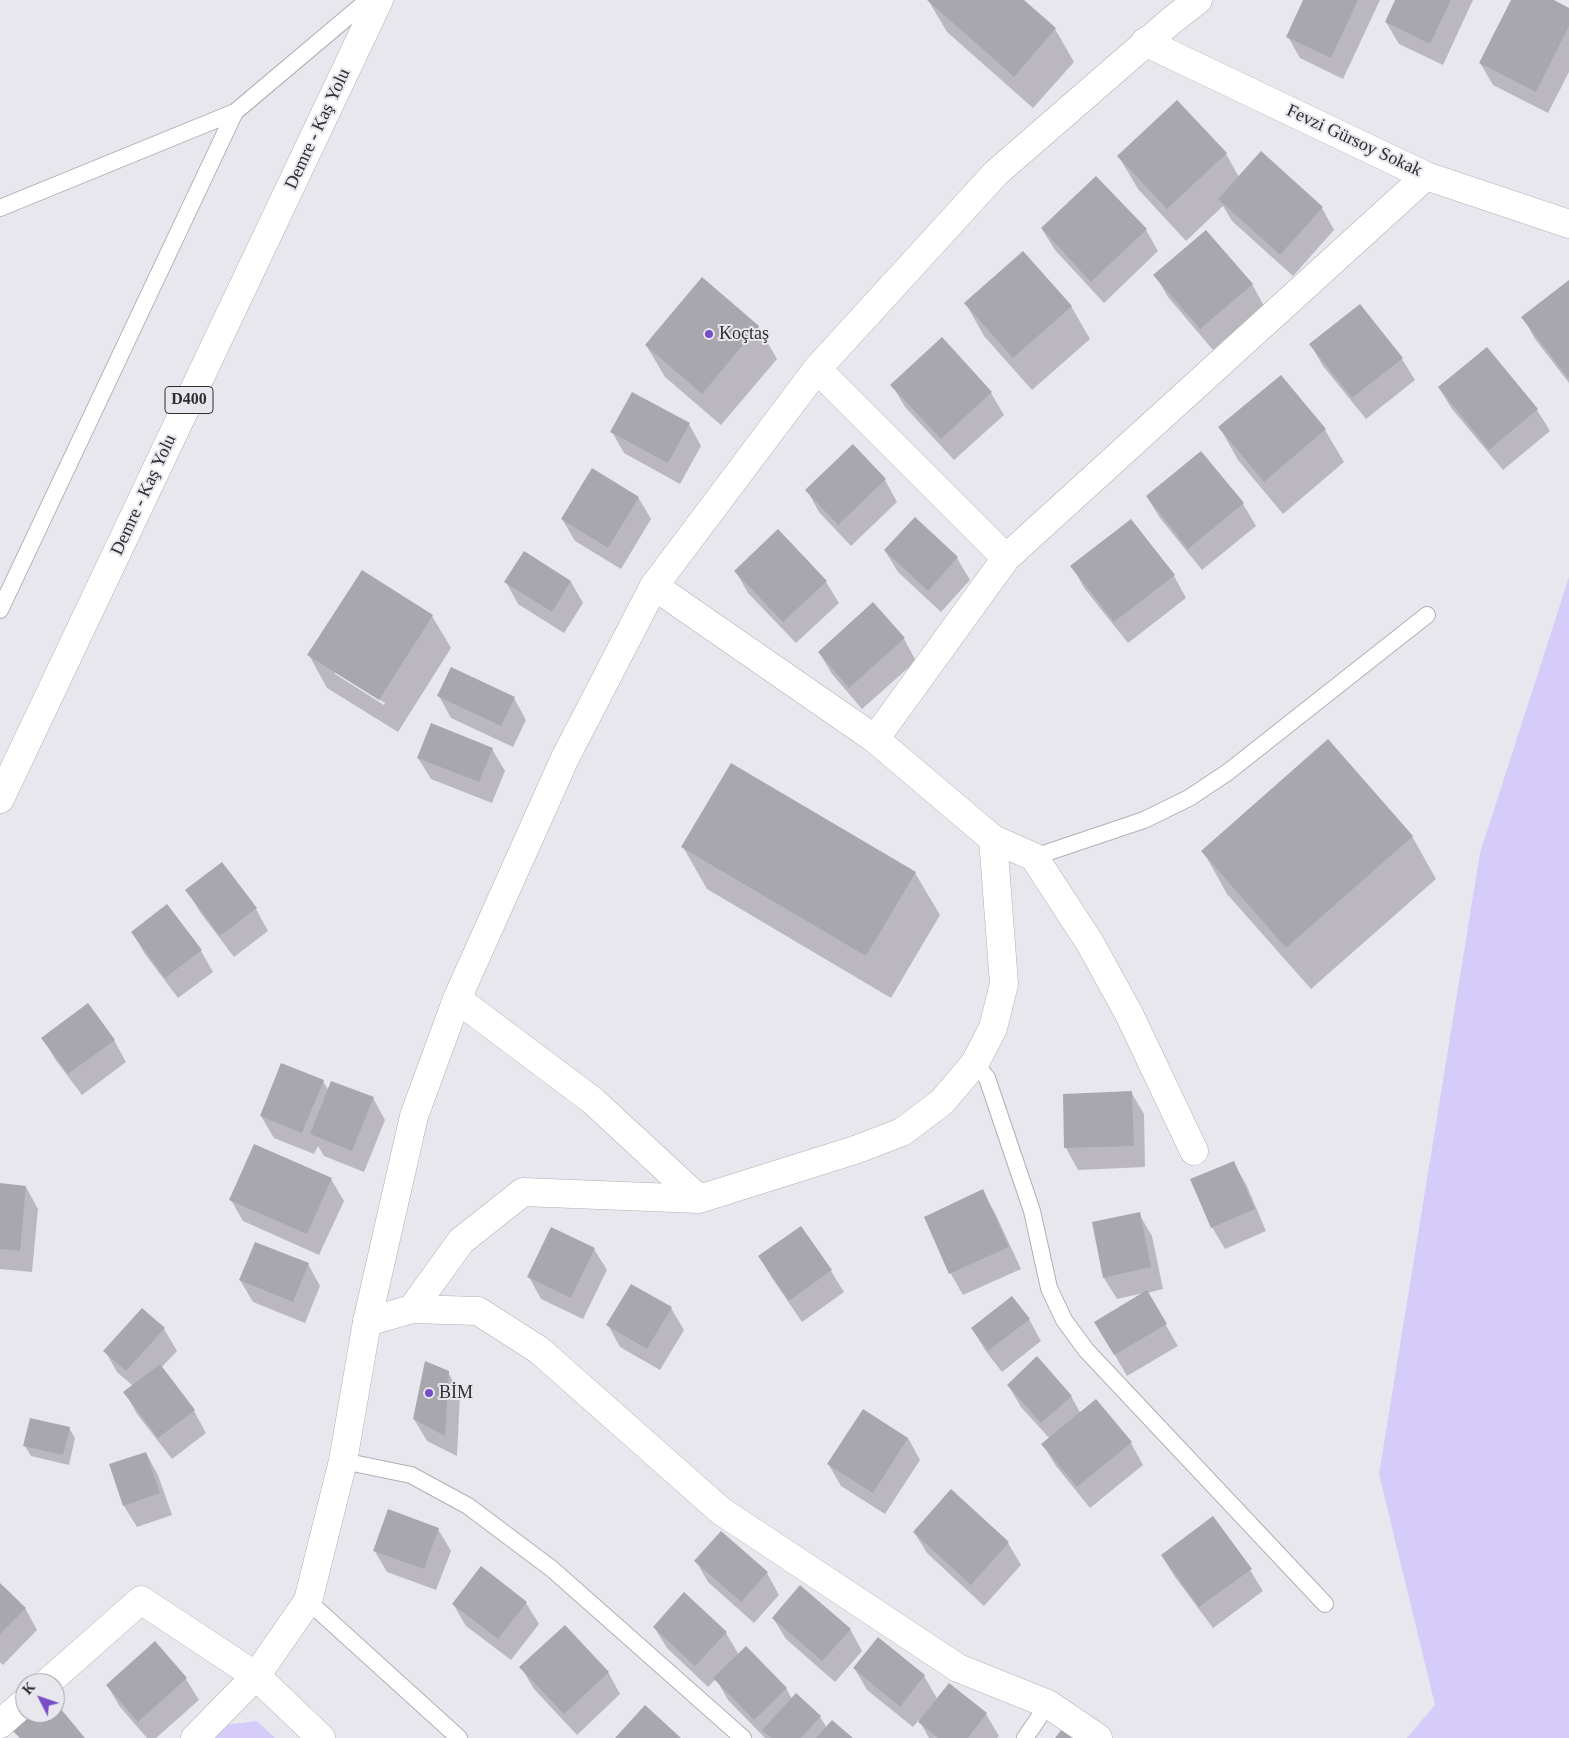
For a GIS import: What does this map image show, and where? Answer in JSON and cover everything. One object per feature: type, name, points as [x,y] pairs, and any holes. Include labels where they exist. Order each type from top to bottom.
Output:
[{"type":"main road","name":"Demre - Kaş Yolu","points":[[0,799],[378,0]]},
{"type":"main road","points":[[195,1738],[256,1676],[308,1601],[343,1461],[367,1322],[414,1116],[457,999],[565,758],[654,586],[817,369],[996,173],[1145,42],[1198,0]]},
{"type":"main road","name":"Fevzi Gürsoy Sokak","points":[[1145,42],[1426,176],[1569,224]]},
{"type":"main road","points":[[876,739],[1006,558],[1426,176]]},
{"type":"main road","points":[[817,369],[1006,558]]},
{"type":"main road","points":[[654,586],[876,739],[993,839],[1034,857],[1090,943],[1129,1014],[1194,1151]]},
{"type":"main road","points":[[412,1309],[461,1241],[523,1192],[699,1199],[855,1150],[902,1132],[942,1102],[975,1063],[992,1028],[1004,984],[993,839]]},
{"type":"main road","points":[[457,999],[593,1101],[699,1199]]},
{"type":"main road","points":[[367,1322],[412,1309],[478,1310],[539,1350],[721,1511],[958,1668],[1048,1704],[1098,1738]]},
{"type":"main road","points":[[58,1673],[141,1600],[256,1676],[321,1738]]},
{"type":"main road","points":[[0,1724],[15,1711]]},
{"type":"lane","points":[[0,208],[235,112],[368,0]]},
{"type":"lane","points":[[0,610],[235,112]]},
{"type":"lane","points":[[1034,857],[1144,820],[1189,798],[1228,772],[1427,615]]},
{"type":"lane","points":[[975,1063],[987,1078],[1032,1211],[1049,1288],[1064,1320],[1086,1350],[1325,1604]]},
{"type":"lane","points":[[343,1461],[411,1475],[468,1506],[552,1570],[743,1738]]},
{"type":"lane","points":[[308,1601],[459,1738]]},
{"type":"lane","points":[[1026,1738],[1048,1704]]},
{"type":"shaded area","points":[[1569,577],[1569,1738],[1407,1738],[1435,1705],[1379,1474],[1480,853]]},
{"type":"shaded area","points":[[257,1721],[275,1738],[212,1738],[224,1725]]},
{"type":"building","points":[[927,0],[1024,0],[1056,28],[1014,77]]},
{"type":"building","points":[[1303,0],[1358,0],[1331,58],[1286,37]]},
{"type":"building","points":[[1395,0],[1451,0],[1430,44],[1385,22]]},
{"type":"building","points":[[1511,0],[1554,0],[1569,8],[1569,26],[1536,92],[1479,63]]},
{"type":"building","points":[[1177,100],[1227,153],[1167,209],[1117,156]]},
{"type":"building","points":[[1261,151],[1323,207],[1280,255],[1218,199]]},
{"type":"building","points":[[1096,176],[1147,229],[1091,282],[1041,228]]},
{"type":"building","points":[[1206,230],[1253,284],[1200,329],[1153,275]]},
{"type":"building","points":[[1023,251],[1072,306],[1013,358],[964,303]]},
{"type":"building","points":[[702,277],[759,326],[702,394],[645,345]]},
{"type":"building","points":[[1569,280],[1569,377],[1568,378],[1521,317]]},
{"type":"building","points":[[1360,304],[1403,358],[1352,398],[1309,344]]},
{"type":"building","points":[[942,337],[992,392],[941,439],[890,385]]},
{"type":"building","points":[[1487,347],[1538,409],[1489,450],[1438,387]]},
{"type":"building","points":[[1281,375],[1326,429],[1264,482],[1218,427]]},
{"type":"building","points":[[632,392],[690,423],[668,463],[610,432]]},
{"type":"building","points":[[853,444],[886,479],[838,525],[805,490]]},
{"type":"building","points":[[1201,451],[1244,503],[1188,549],[1146,496]]},
{"type":"building","points":[[592,468],[639,497],[608,548],[561,519]]},
{"type":"building","points":[[915,517],[958,557],[928,591],[884,550]]},
{"type":"building","points":[[1131,519],[1175,575],[1114,622],[1070,566]]},
{"type":"building","points":[[778,529],[827,581],[783,622],[734,571]]},
{"type":"building","points":[[524,551],[571,581],[552,612],[504,582]]},
{"type":"building","points":[[362,570],[433,615],[379,700],[307,655]]},
{"type":"building","points":[[873,602],[905,638],[849,688],[818,652]]},
{"type":"building","points":[[451,667],[515,697],[501,726],[437,696]]},
{"type":"building","points":[[431,723],[493,748],[479,782],[417,758]]},
{"type":"building","points":[[1328,739],[1413,836],[1286,948],[1201,851]]},
{"type":"building","points":[[731,763],[916,872],[866,956],[681,847]]},
{"type":"building","points":[[222,862],[257,908],[220,936],[185,890]]},
{"type":"building","points":[[167,904],[202,950],[165,978],[131,932]]},
{"type":"building","points":[[88,1003],[115,1040],[68,1074],[41,1038]]},
{"type":"building","points":[[281,1063],[324,1080],[302,1133],[260,1116]]},
{"type":"building","points":[[331,1081],[374,1097],[352,1151],[310,1134]]},
{"type":"building","points":[[1132,1091],[1134,1146],[1064,1148],[1063,1094]]},
{"type":"building","points":[[254,1144],[332,1178],[307,1234],[229,1200]]},
{"type":"building","points":[[1234,1161],[1255,1209],[1211,1228],[1190,1179]]},
{"type":"building","points":[[0,1183],[26,1186],[20,1251],[0,1249]]},
{"type":"building","points":[[983,1189],[1009,1247],[949,1274],[924,1217]]},
{"type":"building","points":[[1140,1212],[1151,1267],[1103,1278],[1092,1222]]},
{"type":"building","points":[[801,1226],[832,1270],[789,1301],[758,1256]]},
{"type":"building","points":[[551,1227],[595,1248],[571,1298],[527,1277]]},
{"type":"building","points":[[255,1242],[309,1263],[293,1302],[239,1280]]},
{"type":"building","points":[[631,1284],[672,1307],[647,1349],[606,1325]]},
{"type":"building","points":[[1147,1290],[1167,1324],[1114,1355],[1094,1322]]},
{"type":"building","points":[[1012,1296],[1030,1319],[988,1351],[971,1328]]},
{"type":"building","points":[[142,1308],[165,1328],[126,1371],[103,1351]]},
{"type":"building","points":[[1037,1356],[1072,1396],[1041,1423],[1007,1385]]},
{"type":"building","points":[[425,1361],[449,1371],[445,1436],[413,1419]]},
{"type":"building","points":[[160,1364],[195,1410],[158,1438],[123,1392]]},
{"type":"building","points":[[1096,1399],[1132,1442],[1077,1487],[1041,1444]]},
{"type":"building","points":[[863,1409],[908,1438],[873,1493],[827,1464]]},
{"type":"building","points":[[30,1418],[70,1427],[63,1455],[23,1446]]},
{"type":"building","points":[[146,1452],[160,1493],[123,1506],[109,1464]]},
{"type":"building","points":[[951,1489],[1009,1542],[971,1585],[913,1532]]},
{"type":"building","points":[[388,1509],[439,1528],[424,1569],[373,1551]]},
{"type":"building","points":[[1213,1516],[1252,1569],[1199,1607],[1161,1555]]},
{"type":"building","points":[[721,1531],[768,1572],[741,1602],[694,1561]]},
{"type":"building","points":[[481,1566],[527,1602],[498,1639],[452,1604]]},
{"type":"building","points":[[0,1583],[26,1608],[0,1634]]},
{"type":"building","points":[[800,1585],[851,1629],[822,1661],[772,1618]]},
{"type":"building","points":[[684,1592],[727,1632],[695,1666],[653,1627]]},
{"type":"building","points":[[565,1625],[609,1672],[564,1714],[519,1667]]},
{"type":"building","points":[[878,1637],[925,1675],[900,1707],[853,1668]]},
{"type":"building","points":[[155,1641],[187,1678],[138,1722],[106,1685]]},
{"type":"building","points":[[746,1646],[787,1688],[754,1720],[713,1678]]},
{"type":"building","points":[[949,1683],[987,1713],[968,1738],[938,1738],[918,1722]]},
{"type":"building","points":[[796,1693],[821,1716],[801,1738],[771,1738],[762,1730]]},
{"type":"building","points":[[645,1705],[681,1738],[615,1738]]},
{"type":"building","points":[[65,1714],[85,1738],[20,1738],[13,1731],[22,1723],[65,1723]]},
{"type":"building","points":[[832,1720],[853,1738],[816,1738]]},
{"type":"building","points":[[1069,1720],[1092,1738],[1055,1738]]},
{"type":"place","name":"Koçtaş","points":[[709,334]]},
{"type":"place","name":"BİM","points":[[429,1393]]}]
